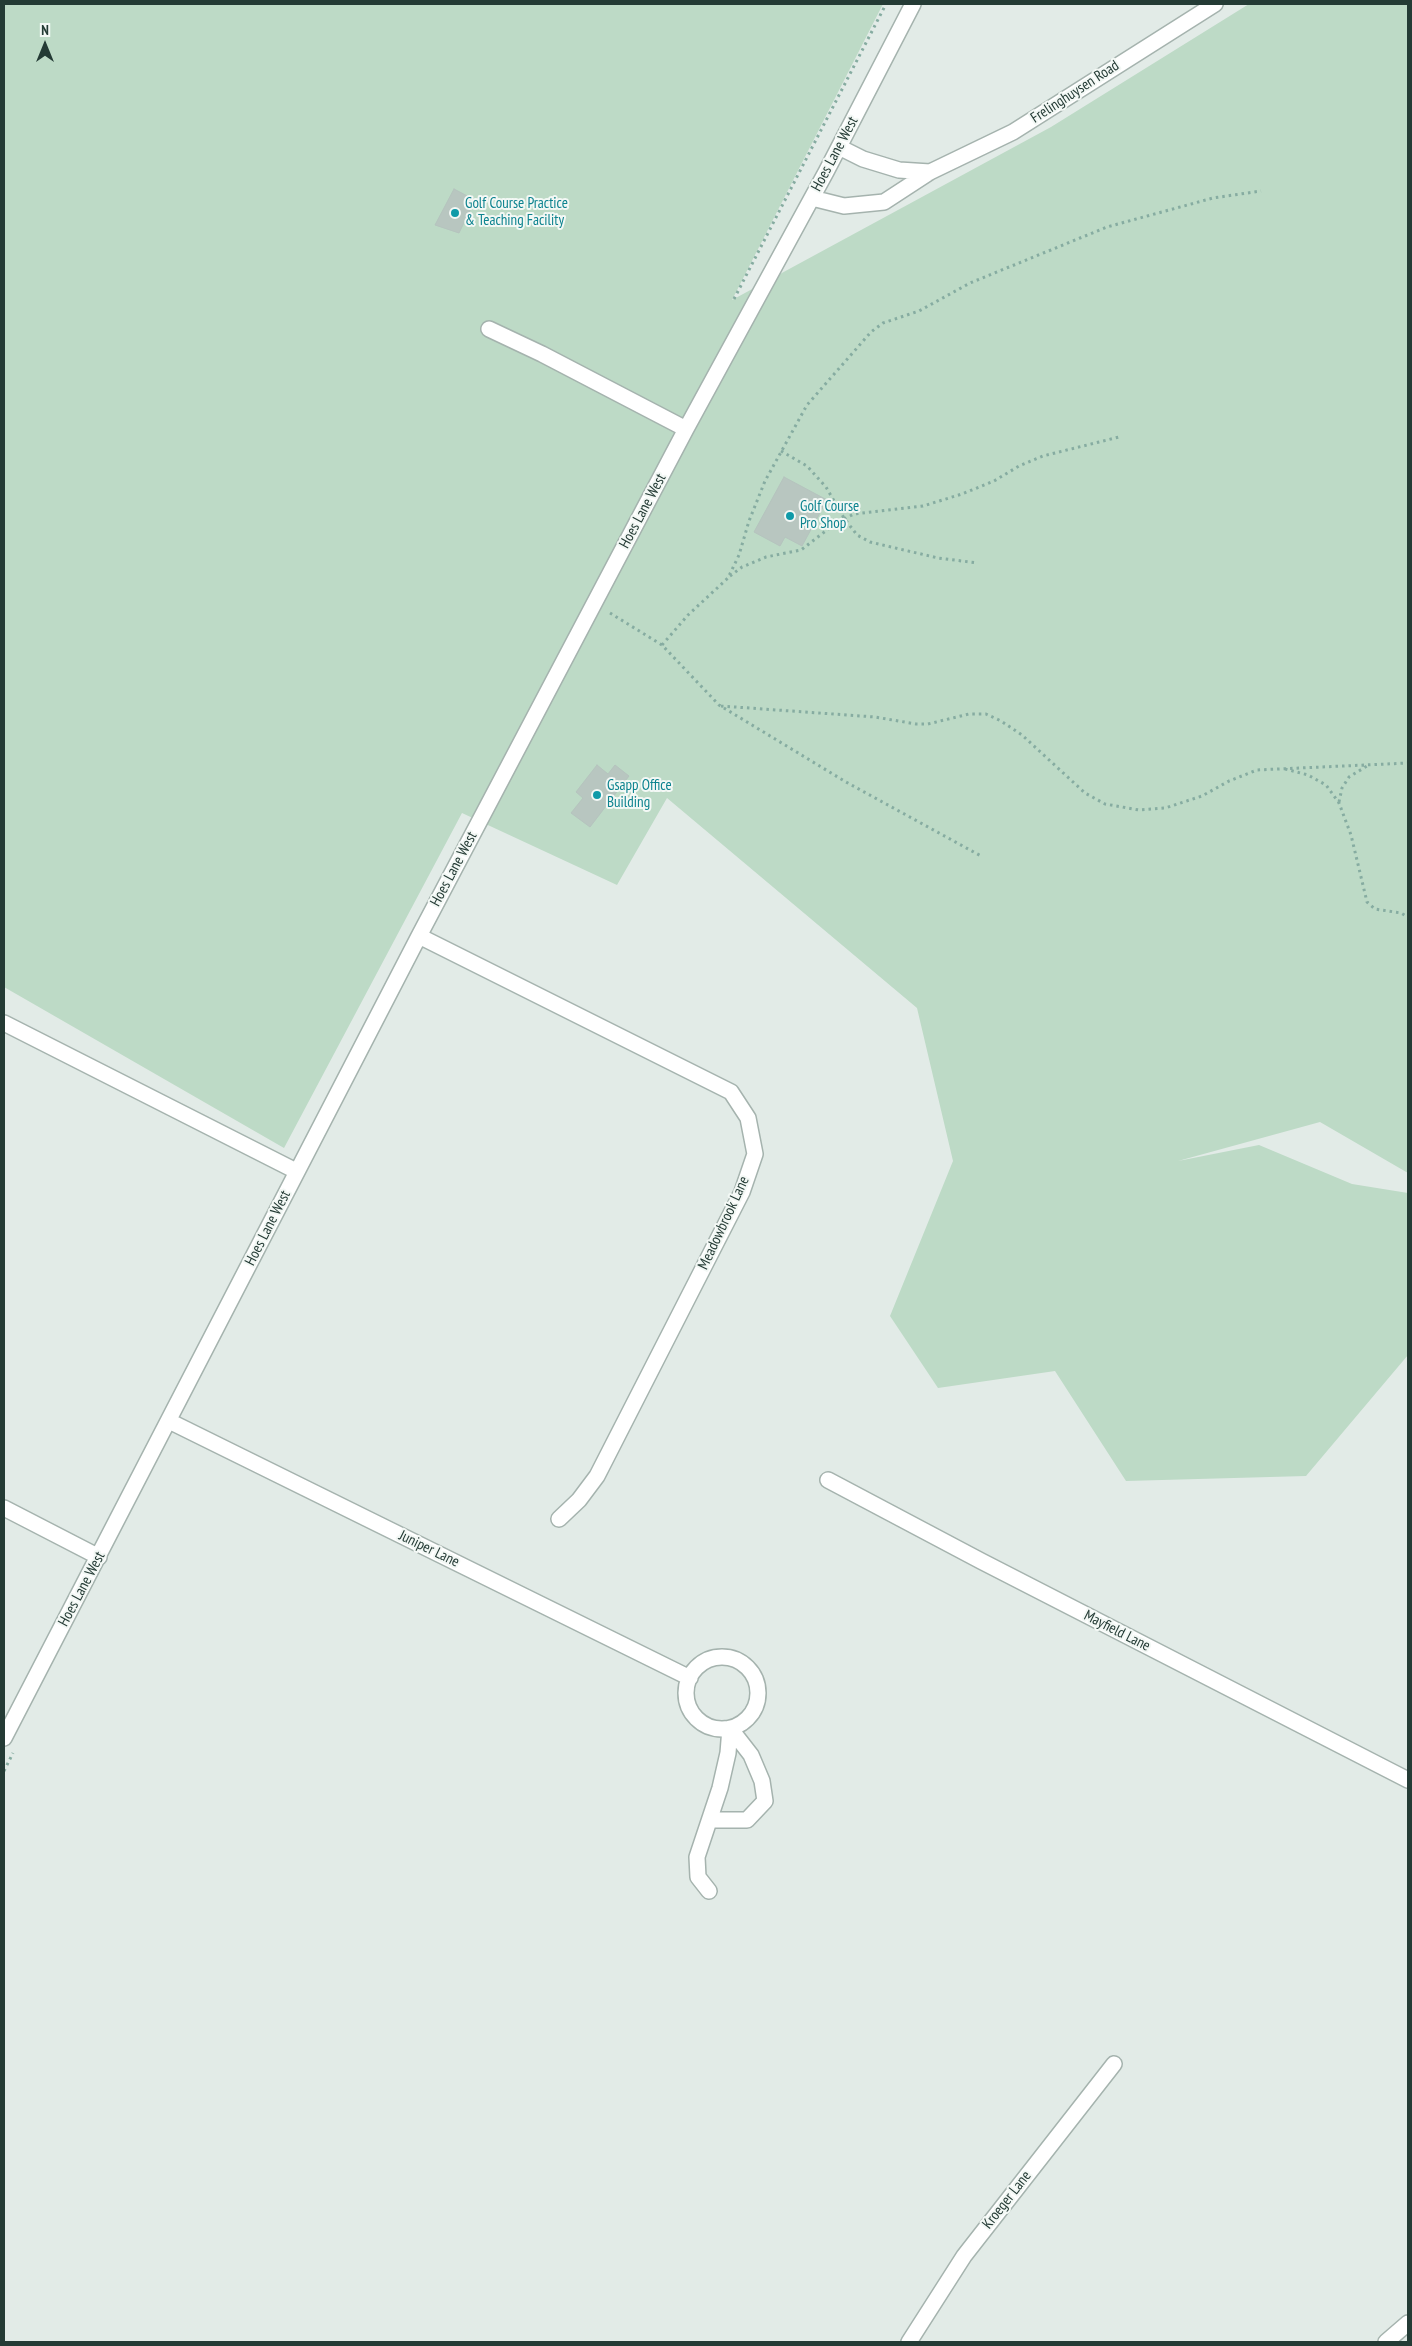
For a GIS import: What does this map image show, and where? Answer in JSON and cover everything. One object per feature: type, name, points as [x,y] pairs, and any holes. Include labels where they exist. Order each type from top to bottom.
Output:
[{"type":"street","name":"Hoes Lane West","points":[[4,1738],[100,1556],[296,1171],[419,936],[686,429],[812,198],[913,4]]},
{"type":"street","name":"Frelinghuysen Road","points":[[812,198],[844,206],[884,202],[930,172],[1012,132],[1215,4]]},
{"type":"street","points":[[839,147],[863,159],[899,170],[930,172]]},
{"type":"street","points":[[489,329],[542,354],[686,429]]},
{"type":"street","name":"Meadowbrook Lane","points":[[419,936],[731,1092],[748,1118],[755,1154],[742,1192],[597,1476],[579,1500],[559,1519]]},
{"type":"street","points":[[4,1023],[296,1171]]},
{"type":"street","name":"Juniper Lane","points":[[169,1421],[690,1678]]},
{"type":"street","name":"Mayfield Lane","points":[[828,1480],[998,1570],[1408,1780]]},
{"type":"street","points":[[4,1508],[100,1556]]},
{"type":"street","points":[[715,1657],[730,1657],[740,1661],[756,1678],[759,1693],[756,1708],[747,1720],[730,1728],[711,1727],[698,1720],[689,1708],[686,1697],[693,1671],[704,1661],[715,1657]]},
{"type":"street","points":[[711,1820],[747,1820],[764,1801],[762,1781],[751,1755],[730,1728]]},
{"type":"street","points":[[709,1891],[698,1877],[698,1857],[711,1820],[728,1753],[730,1728]]},
{"type":"street","name":"Kroeger Lane","points":[[909,2342],[964,2256],[1114,2064]]},
{"type":"street","points":[[1386,2342],[1408,2323]]},
{"type":"path","points":[[728,578],[739,555],[749,521],[765,480],[806,405],[871,332],[883,323],[919,311],[970,283],[1107,227],[1214,198],[1261,191]]},
{"type":"path","points":[[662,646],[688,615],[742,567],[766,557],[801,550],[844,518],[854,514],[923,506],[994,481],[1019,466],[1043,456],[1119,437]]},
{"type":"path","points":[[781,452],[807,466],[826,487],[844,518],[857,535],[870,542],[938,558],[978,563]]},
{"type":"path","points":[[595,603],[662,646],[721,706],[846,782],[981,856]]},
{"type":"path","points":[[721,706],[875,717],[922,724],[969,714],[986,714],[1001,721],[1022,735],[1085,793],[1105,804],[1139,810],[1165,808],[1202,796],[1229,781],[1257,770],[1408,763]]},
{"type":"path","points":[[1339,803],[1342,788],[1349,777],[1371,765]]},
{"type":"path","points":[[1282,768],[1308,775],[1326,785],[1339,803],[1351,835],[1367,902],[1375,909],[1401,913],[1408,917]]},
{"type":"green space","points":[[4,4],[883,4],[732,300],[1051,127],[1249,4],[1408,4],[1408,1173],[1320,1122],[1178,1161],[1259,1145],[1352,1184],[1408,1193],[1408,1355],[1306,1476],[1126,1481],[1055,1371],[938,1388],[890,1316],[953,1161],[917,1008],[667,798],[617,885],[462,813],[284,1148],[4,987]]},
{"type":"building","name":"Golf Course Practice & Teaching Facility","points":[[454,189],[475,200],[459,233],[435,225]]},
{"type":"building","name":"Golf Course Pro Shop","points":[[784,477],[827,500],[802,546],[785,537],[780,546],[754,532]]},
{"type":"building","name":"Gsapp Office Building","points":[[597,765],[608,774],[615,765],[629,776],[590,827],[571,813],[583,798],[576,792]]},
{"type":"place","name":"Golf Course Practice & Teaching Facility","points":[[455,213]]},
{"type":"place","name":"Golf Course Pro Shop","points":[[790,516]]},
{"type":"place","name":"Gsapp Office Building","points":[[597,795]]}]
